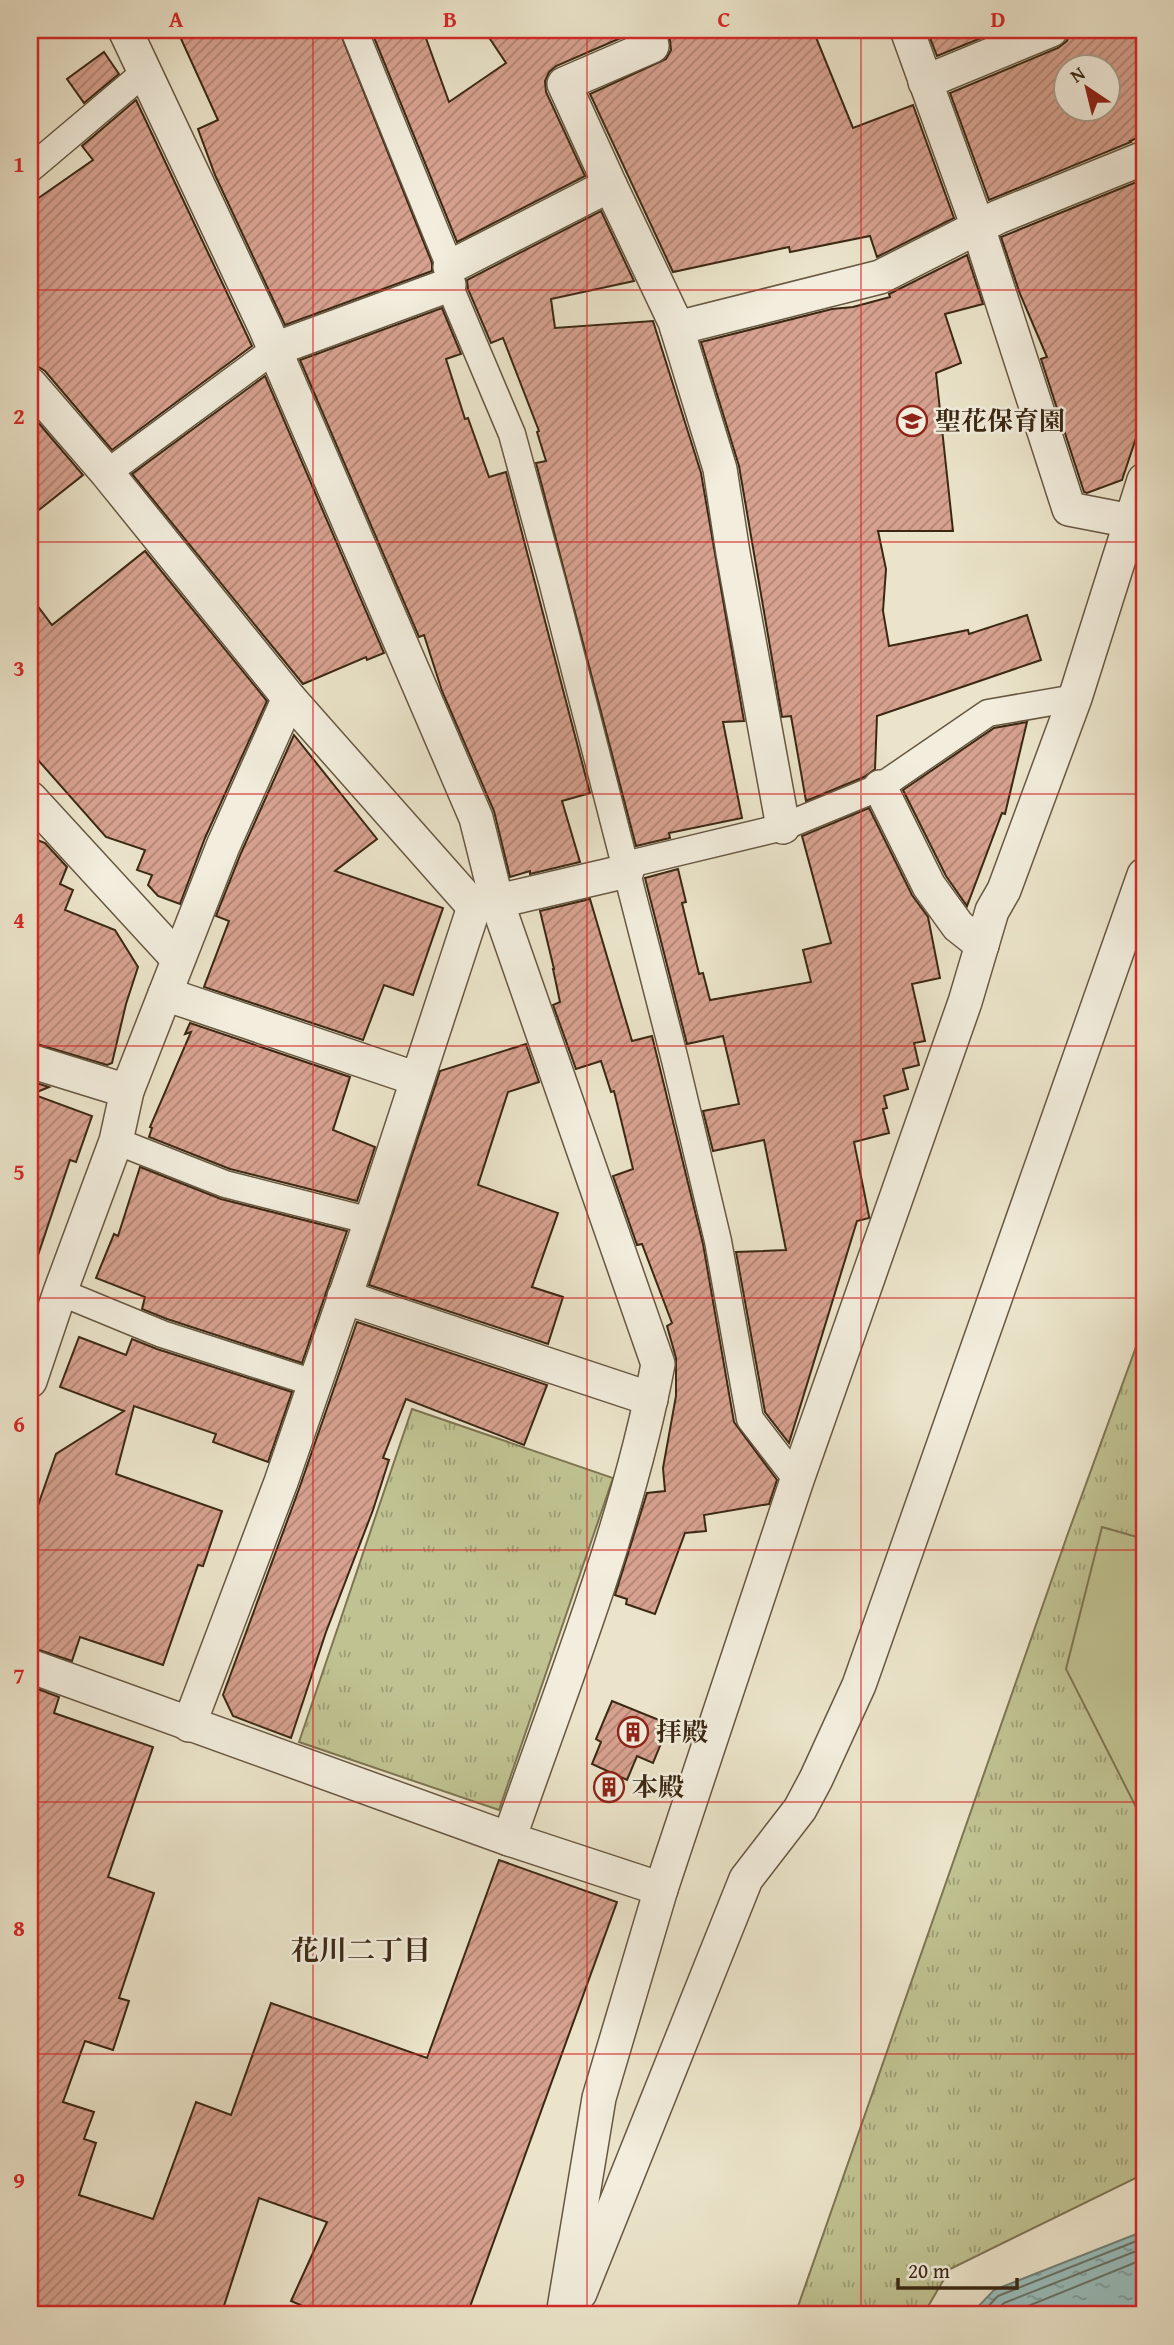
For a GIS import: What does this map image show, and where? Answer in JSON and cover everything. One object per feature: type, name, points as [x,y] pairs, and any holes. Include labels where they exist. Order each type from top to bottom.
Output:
[{"type":"street","points":[[125,30],[275,349],[475,817],[486,904],[658,1364],[619,1524],[509,1839]]},
{"type":"street","points":[[354,30],[512,434],[626,868],[718,1241],[750,1419],[797,1480]]},
{"type":"street","points":[[649,30],[652,46],[564,83],[677,328],[720,469],[783,827]]},
{"type":"street","points":[[907,30],[978,227],[1069,509],[1131,521]]},
{"type":"street","points":[[925,82],[1051,30]]},
{"type":"street","points":[[30,169],[145,72]]},
{"type":"street","points":[[677,328],[880,277],[978,227],[1144,158]]},
{"type":"street","points":[[107,474],[275,349],[449,276],[610,185]]},
{"type":"street","points":[[30,384],[107,474],[289,698],[486,904]]},
{"type":"street","points":[[563,2315],[599,2098],[661,1889],[797,1480],[965,1002],[992,911],[1004,890],[1075,698],[1144,480]]},
{"type":"street","points":[[30,1381],[116,1140],[127,1091],[223,846],[289,698]]},
{"type":"street","points":[[486,904],[783,827],[880,788],[988,713],[1075,698]]},
{"type":"street","points":[[880,788],[929,886],[958,926],[982,945]]},
{"type":"street","points":[[30,798],[178,959]]},
{"type":"street","points":[[571,2315],[746,1879],[800,1809],[859,1685],[1144,875]]},
{"type":"street","points":[[189,1725],[281,1482],[417,1079],[486,904]]},
{"type":"street","points":[[165,994],[417,1079]]},
{"type":"street","points":[[30,1062],[127,1091]]},
{"type":"street","points":[[116,1140],[225,1184],[371,1221]]},
{"type":"street","points":[[60,1292],[162,1334],[314,1383]]},
{"type":"street","points":[[344,1297],[651,1399]]},
{"type":"street","points":[[30,1666],[509,1839],[661,1889]]},
{"type":"green space","points":[[1144,1325],[1144,2174],[950,2269],[923,2315],[795,2315],[1067,1536]]},
{"type":"green space","points":[[412,1409],[613,1478],[499,1810],[299,1742]]},
{"type":"green space","points":[[1102,1527],[1144,1539],[1144,1812],[1137,1809],[1066,1669]]},
{"type":"water","points":[[1144,2231],[1144,2315],[970,2315],[994,2290]]},
{"type":"building","points":[[177,30],[339,30],[432,263],[432,271],[285,325],[215,175],[198,129],[218,120]]},
{"type":"building","points":[[371,30],[423,30],[449,102],[506,63],[484,30],[630,30],[630,34],[556,66],[545,81],[546,92],[585,176],[457,242]]},
{"type":"building","points":[[669,30],[813,30],[853,128],[913,105],[954,218],[877,257],[870,236],[790,252],[789,247],[673,272],[590,94],[666,59],[671,50]]},
{"type":"building","points":[[927,30],[1001,30],[937,56]]},
{"type":"building","points":[[1070,30],[1144,30],[1144,135],[989,200],[950,93],[1058,48],[1067,41]]},
{"type":"building","points":[[104,52],[119,74],[84,103],[67,79]]},
{"type":"building","points":[[136,100],[252,346],[112,450],[45,371],[30,365],[30,204],[93,160],[82,146]]},
{"type":"building","points":[[1144,179],[1144,414],[1122,480],[1087,493],[1084,492],[1041,359],[1047,357],[1020,294],[1001,237]]},
{"type":"building","points":[[601,211],[634,281],[551,299],[555,328],[653,321],[701,473],[744,721],[723,722],[742,818],[669,833],[670,838],[636,846],[536,463],[546,461],[537,432],[539,431],[503,338],[491,343],[468,289],[467,280]]},
{"type":"building","points":[[967,255],[983,304],[945,314],[961,363],[936,373],[953,531],[878,531],[886,569],[883,611],[889,646],[968,630],[969,634],[1027,615],[1041,660],[877,716],[875,769],[864,777],[806,801],[791,716],[782,717],[739,466],[701,342],[890,297],[889,294]]},
{"type":"building","points":[[442,308],[461,354],[446,359],[465,419],[468,418],[489,477],[506,472],[590,793],[562,801],[580,862],[510,877],[494,811],[442,691],[424,635],[419,637],[300,360]]},
{"type":"building","points":[[265,376],[384,653],[367,660],[366,657],[303,684],[132,474]]},
{"type":"building","points":[[30,413],[83,475],[30,517]]},
{"type":"building","points":[[145,551],[267,701],[205,838],[180,904],[158,896],[148,885],[152,875],[137,870],[145,850],[106,837],[30,751],[30,596],[52,625]]},
{"type":"building","points":[[1027,722],[1005,814],[1002,813],[967,906],[946,876],[903,790],[994,728]]},
{"type":"building","points":[[294,735],[377,839],[335,871],[443,908],[413,995],[384,985],[363,1040],[204,987],[229,921],[216,916]]},
{"type":"building","points":[[869,808],[912,895],[928,917],[940,978],[912,984],[925,1041],[914,1043],[919,1065],[903,1069],[908,1089],[884,1096],[887,1108],[883,1109],[889,1133],[854,1142],[869,1218],[857,1221],[789,1443],[765,1412],[736,1252],[786,1250],[764,1140],[713,1151],[703,1111],[739,1104],[723,1036],[687,1044],[645,878],[678,869],[686,902],[682,903],[699,974],[703,973],[710,1000],[811,982],[803,950],[831,943],[802,836]]},
{"type":"building","points":[[30,837],[45,843],[67,867],[60,884],[73,890],[65,910],[115,930],[138,967],[112,1063],[107,1065],[30,1042]]},
{"type":"building","points":[[590,899],[632,1041],[652,1036],[703,1244],[734,1422],[777,1480],[769,1504],[704,1515],[706,1531],[685,1533],[655,1614],[626,1604],[627,1599],[615,1595],[647,1493],[665,1491],[663,1468],[676,1396],[676,1358],[667,1326],[672,1323],[642,1244],[637,1245],[613,1176],[633,1169],[614,1091],[611,1092],[601,1061],[576,1069],[553,1005],[560,1002],[540,911]]},
{"type":"building","points":[[190,1023],[350,1077],[333,1130],[375,1147],[357,1201],[230,1169],[149,1137],[150,1127],[191,1032],[185,1034]]},
{"type":"building","points":[[526,1044],[539,1082],[508,1092],[478,1185],[558,1213],[532,1287],[563,1297],[548,1344],[369,1285],[440,1071]]},
{"type":"building","points":[[30,1081],[49,1087],[32,1094],[92,1116],[76,1162],[70,1160],[35,1264],[30,1263]]},
{"type":"building","points":[[140,1167],[221,1199],[347,1231],[302,1363],[142,1309],[145,1297],[96,1278],[114,1234],[118,1236]]},
{"type":"building","points":[[357,1322],[547,1385],[524,1445],[406,1399],[383,1458],[389,1460],[373,1510],[326,1632],[291,1738],[233,1716],[223,1695]]},
{"type":"building","points":[[79,1337],[126,1355],[132,1339],[292,1392],[268,1462],[213,1442],[216,1434],[134,1406],[116,1474],[222,1511],[203,1566],[198,1565],[163,1665],[80,1637],[72,1661],[30,1647],[30,1528],[56,1454],[124,1411],[60,1387]]},
{"type":"building","points":[[30,1686],[59,1697],[54,1713],[153,1747],[108,1877],[154,1893],[119,1998],[129,2001],[113,2050],[85,2041],[63,2102],[94,2112],[84,2139],[96,2143],[79,2195],[153,2219],[196,2102],[231,2115],[271,2003],[427,2058],[499,1860],[617,1902],[467,2315],[323,2315],[291,2301],[327,2222],[259,2198],[221,2315],[30,2315]]},
{"type":"building","name":"拝殿","points":[[612,1701],[669,1724],[653,1763],[637,1756],[627,1780],[592,1764],[601,1742],[596,1739]]},
{"type":"place","name":"聖花保育園","points":[[912,421]]},
{"type":"place","name":"拝殿","points":[[633,1732]]},
{"type":"place","name":"本殿","points":[[609,1787]]},
{"type":"district","name":"花川二丁目","points":[[361,1950]]}]
